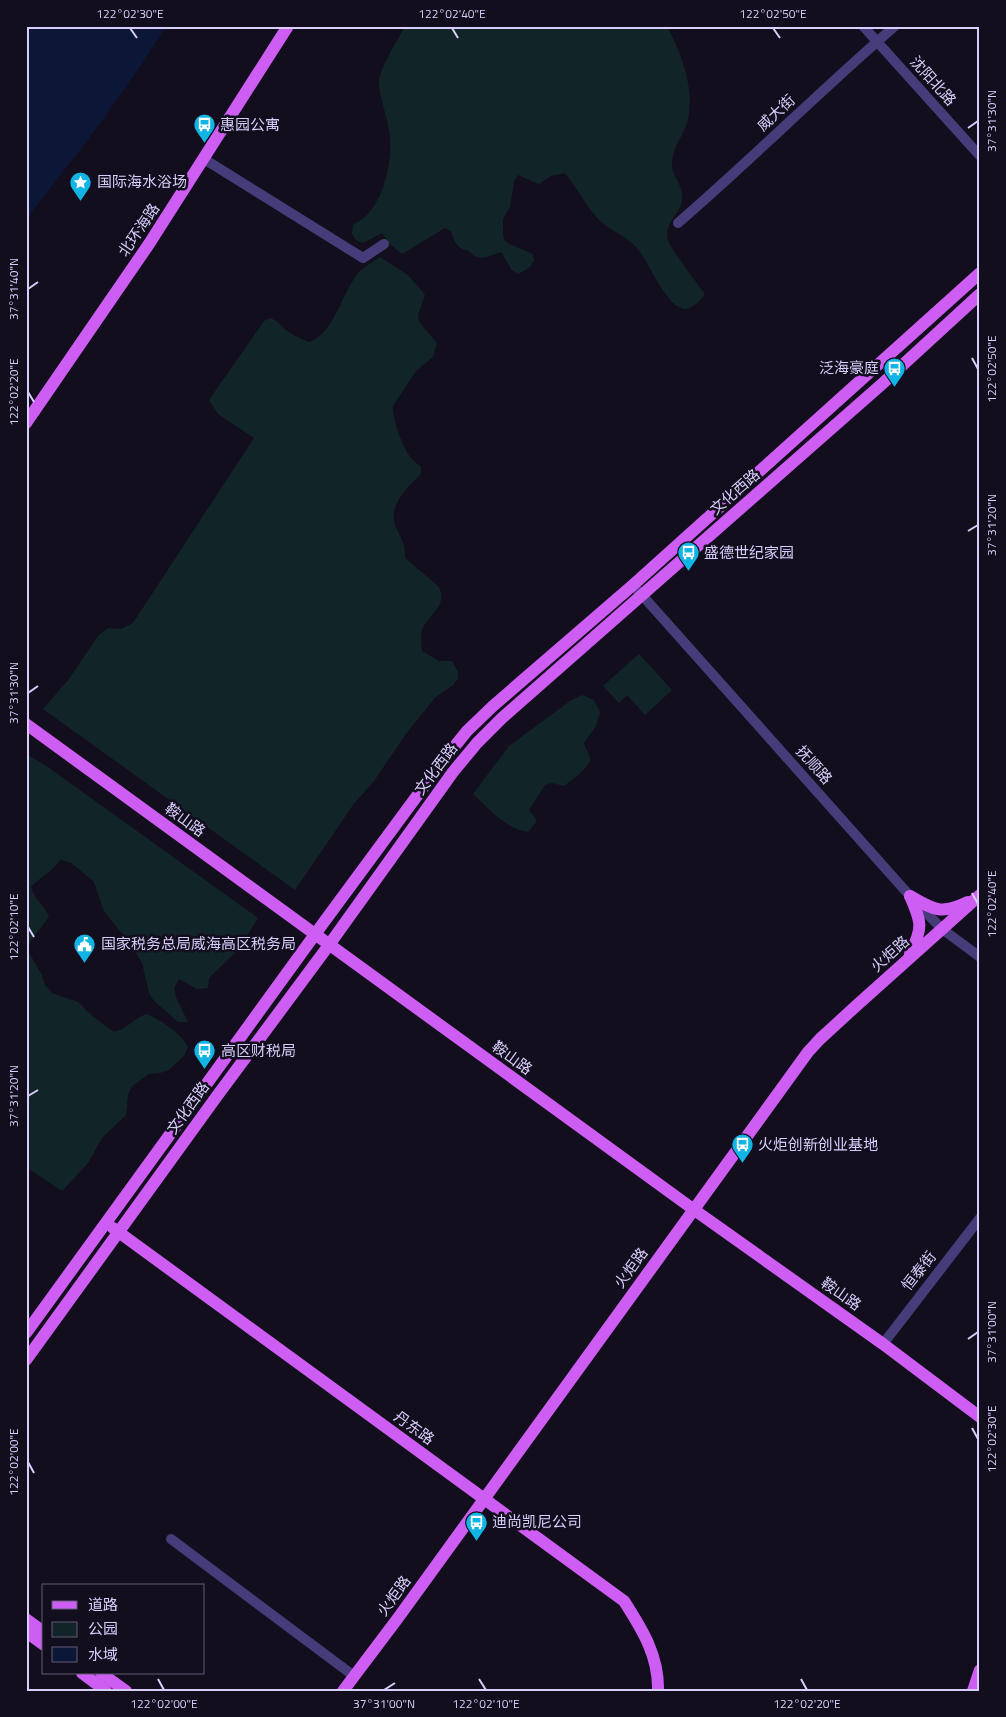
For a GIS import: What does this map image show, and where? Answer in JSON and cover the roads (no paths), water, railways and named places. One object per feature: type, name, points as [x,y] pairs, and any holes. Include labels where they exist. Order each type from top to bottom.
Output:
[{"type":"main road","name":"北环海路","points":[[26,422],[149,244],[288,26]]},
{"type":"main road","name":"文化西路","points":[[26,1333],[314,935],[467,731],[493,706],[633,585],[980,273]]},
{"type":"main road","name":"文化西路","points":[[26,1360],[453,772],[477,743],[502,718],[882,384],[980,294]]},
{"type":"main road","name":"鞍山路","points":[[26,724],[314,935],[883,1344],[980,1417]]},
{"type":"main road","points":[[910,896],[933,909],[943,910],[959,906],[979,895]]},
{"type":"main road","name":"火炬路","points":[[343,1691],[398,1618],[808,1052],[979,895]]},
{"type":"main road","points":[[908,959],[918,937],[920,926],[919,915],[910,896]]},
{"type":"main road","name":"丹东路","points":[[106,1223],[624,1602],[643,1629],[655,1665],[658,1691]]},
{"type":"main road","points":[[26,1619],[42,1631]]},
{"type":"main road","points":[[26,1632],[42,1644]]},
{"type":"main road","points":[[973,1691],[980,1670]]},
{"type":"main road","points":[[83,1674],[106,1691]]},
{"type":"main road","points":[[102,1674],[126,1691]]},
{"type":"street","name":"沈阳北路","points":[[863,26],[880,39],[980,149]]},
{"type":"street","name":"沈阳北路","points":[[872,26],[880,39],[980,156]]},
{"type":"street","name":"威大街","points":[[678,223],[728,180],[784,125],[895,26]]},
{"type":"street","points":[[204,159],[363,258],[384,244]]},
{"type":"street","name":"抚顺路","points":[[633,585],[910,896],[942,929],[980,957]]},
{"type":"street","name":"恒泰街","points":[[883,1344],[980,1218]]},
{"type":"street","points":[[171,1539],[354,1676]]},
{"type":"water","points":[[26,26],[166,26],[99,124],[26,219]]},
{"type":"place","name":"惠园公寓","points":[[204,144]]},
{"type":"place","name":"国际海水浴场","points":[[81,201]]},
{"type":"place","name":"泛海豪庭","points":[[895,387]]},
{"type":"place","name":"盛德世纪家园","points":[[688,572]]},
{"type":"place","name":"国家税务总局威海高区税务局","points":[[85,963]]},
{"type":"place","name":"高区财税局","points":[[205,1070]]},
{"type":"place","name":"火炬创新创业基地","points":[[742,1164]]},
{"type":"place","name":"迪尚凯尼公司","points":[[476,1541]]}]
